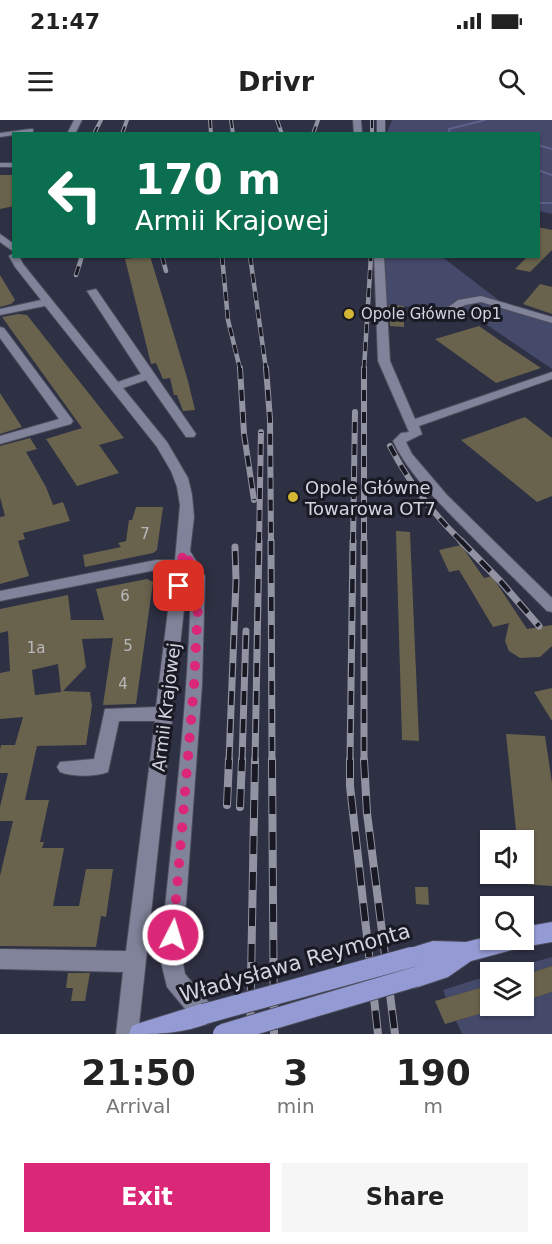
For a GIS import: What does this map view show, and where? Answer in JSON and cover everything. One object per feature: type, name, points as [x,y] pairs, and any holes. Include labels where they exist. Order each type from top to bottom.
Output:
[{"type":"main road","points":[[534,936],[552,932]]},
{"type":"main road","name":"Władysława Reymonta","points":[[140,1034],[204,1014],[414,967],[440,969],[466,952],[480,948]]},
{"type":"main road","name":"Władysława Reymonta","points":[[223,1034],[414,967]]},
{"type":"street","points":[[22,132],[30,131]]},
{"type":"street","points":[[0,237],[12,247]]},
{"type":"street","name":"Armii Krajowej","points":[[16,258],[48,302],[162,445],[183,480],[187,493],[187,517],[127,1034]]},
{"type":"street","points":[[379,258],[384,361],[416,434],[399,441],[409,462],[552,607]]},
{"type":"street","points":[[92,291],[190,434]]},
{"type":"street","points":[[452,308],[462,302],[481,299],[552,320]]},
{"type":"street","points":[[0,312],[48,302]]},
{"type":"street","points":[[0,330],[67,421],[0,440]]},
{"type":"street","points":[[412,424],[550,371]]},
{"type":"street","points":[[115,387],[148,375]]},
{"type":"street","points":[[0,596],[182,558],[198,576],[198,605],[171,958],[175,979],[204,1014]]},
{"type":"street","points":[[66,768],[102,767],[111,714],[165,714]]},
{"type":"street","points":[[0,958],[136,962]]},
{"type":"shaded area","points":[[392,120],[552,120],[552,214],[540,211],[540,132],[387,132]]},
{"type":"shaded area","points":[[385,258],[443,258],[510,309],[552,320],[552,369],[462,308],[386,306]]},
{"type":"shaded area","points":[[552,957],[552,966],[534,972],[534,962]]},
{"type":"shaded area","points":[[480,978],[480,988],[446,998],[443,990]]},
{"type":"shaded area","points":[[552,992],[552,1034],[462,1034],[456,1021],[480,1014],[480,1016],[534,1016],[534,998]]},
{"type":"building","points":[[0,175],[12,175],[12,206],[0,209]]},
{"type":"building","points":[[540,227],[552,230],[552,250],[530,272],[515,269],[526,258],[540,258]]},
{"type":"building","points":[[151,258],[195,410],[183,411],[177,395],[174,395],[170,378],[163,379],[156,363],[151,364],[125,259]]},
{"type":"building","points":[[0,275],[15,300],[11,304],[0,307]]},
{"type":"building","points":[[540,284],[552,287],[552,314],[523,304]]},
{"type":"building","points":[[389,305],[404,306],[404,327],[390,326]]},
{"type":"building","points":[[27,315],[124,438],[99,445],[119,473],[77,486],[46,439],[82,428],[2,317]]},
{"type":"building","points":[[479,326],[541,368],[496,383],[435,339]]},
{"type":"building","points":[[0,393],[22,427],[0,434]]},
{"type":"building","points":[[525,417],[552,438],[552,496],[537,502],[461,440]]},
{"type":"building","points":[[30,438],[37,449],[26,452],[46,487],[53,505],[63,502],[70,521],[23,533],[25,539],[18,541],[29,576],[0,584],[0,517],[5,516],[0,497],[0,446]]},
{"type":"building","points":[[136,507],[163,507],[157,550],[153,553],[85,567],[83,555],[121,547],[118,543],[126,541],[129,520],[132,520]]},
{"type":"building","points":[[396,531],[410,532],[419,741],[402,740]]},
{"type":"building","points":[[461,545],[484,578],[492,576],[527,629],[552,625],[552,646],[540,657],[520,658],[509,651],[505,641],[509,623],[493,627],[459,570],[449,572],[439,550]]},
{"type":"building","points":[[147,579],[153,582],[136,704],[103,705],[113,638],[82,639],[86,667],[63,691],[90,692],[92,706],[86,745],[37,746],[25,800],[49,800],[40,842],[44,842],[42,848],[64,848],[53,906],[79,906],[86,869],[113,869],[106,917],[101,916],[96,947],[0,946],[0,876],[13,821],[0,821],[0,807],[8,773],[0,773],[0,750],[1,745],[15,745],[23,717],[0,719],[0,673],[10,671],[8,631],[0,633],[0,609],[68,595],[71,620],[104,620],[96,589]],"holes":[[[58,664],[61,692],[35,695],[32,670]]]},
{"type":"building","points":[[552,688],[552,721],[534,692]]},
{"type":"building","points":[[506,734],[545,736],[552,783],[552,886],[524,884],[534,884],[534,830],[516,830]]},
{"type":"building","points":[[415,887],[428,887],[429,905],[416,904]]},
{"type":"building","points":[[552,966],[552,992],[534,998],[534,972]]},
{"type":"building","points":[[68,973],[90,973],[85,1001],[71,1001],[73,988],[66,988]]},
{"type":"building","points":[[480,988],[480,1014],[445,1024],[435,1001]]},
{"type":"waterway","points":[[450,132],[449,129],[485,120]]},
{"type":"waterway","points":[[540,146],[552,149]]},
{"type":"waterway","points":[[540,171],[552,175]]},
{"type":"waterway","points":[[540,203],[552,203]]},
{"type":"railway","points":[[95,132],[101,120]]},
{"type":"railway","points":[[123,132],[127,120]]},
{"type":"railway","points":[[210,120],[211,132]]},
{"type":"railway","points":[[231,120],[233,132]]},
{"type":"railway","points":[[277,120],[281,132]]},
{"type":"railway","points":[[314,132],[318,120]]},
{"type":"railway","points":[[372,120],[372,132]]},
{"type":"railway","points":[[76,275],[81,258]]},
{"type":"railway","points":[[163,258],[166,271]]},
{"type":"railway","points":[[222,258],[228,320],[240,369]]},
{"type":"railway","points":[[250,258],[266,369]]},
{"type":"railway","points":[[364,369],[371,258]]},
{"type":"railway","points":[[240,368],[244,434],[254,500]]},
{"type":"railway","points":[[266,368],[270,419],[271,543]]},
{"type":"railway","points":[[364,369],[364,760]]},
{"type":"railway","points":[[353,543],[355,412]]},
{"type":"railway","points":[[259,543],[261,432]]},
{"type":"railway","points":[[390,446],[422,498],[463,543]]},
{"type":"railway","points":[[255,761],[259,541]]},
{"type":"railway","points":[[271,541],[272,761]]},
{"type":"railway","points":[[350,761],[353,541]]},
{"type":"railway","points":[[461,541],[539,626]]},
{"type":"railway","points":[[229,761],[236,580],[235,547]]},
{"type":"railway","points":[[242,761],[246,631]]},
{"type":"railway","points":[[227,805],[229,760]]},
{"type":"railway","points":[[240,807],[242,760]]},
{"type":"railway","points":[[250,1034],[255,760]]},
{"type":"railway","points":[[272,760],[274,1034]]},
{"type":"railway","points":[[364,760],[367,813],[395,1034]]},
{"type":"railway","points":[[350,761],[350,786],[378,1034]]},
{"type":"place","name":"Opole Główne Op1","points":[[349,314]]},
{"type":"place","name":"Opole Główne Towarowa OT7","points":[[293,497]]},
{"type":"route","points":[[173,935],[198,631],[198,576],[183,551],[179,586]]}]
